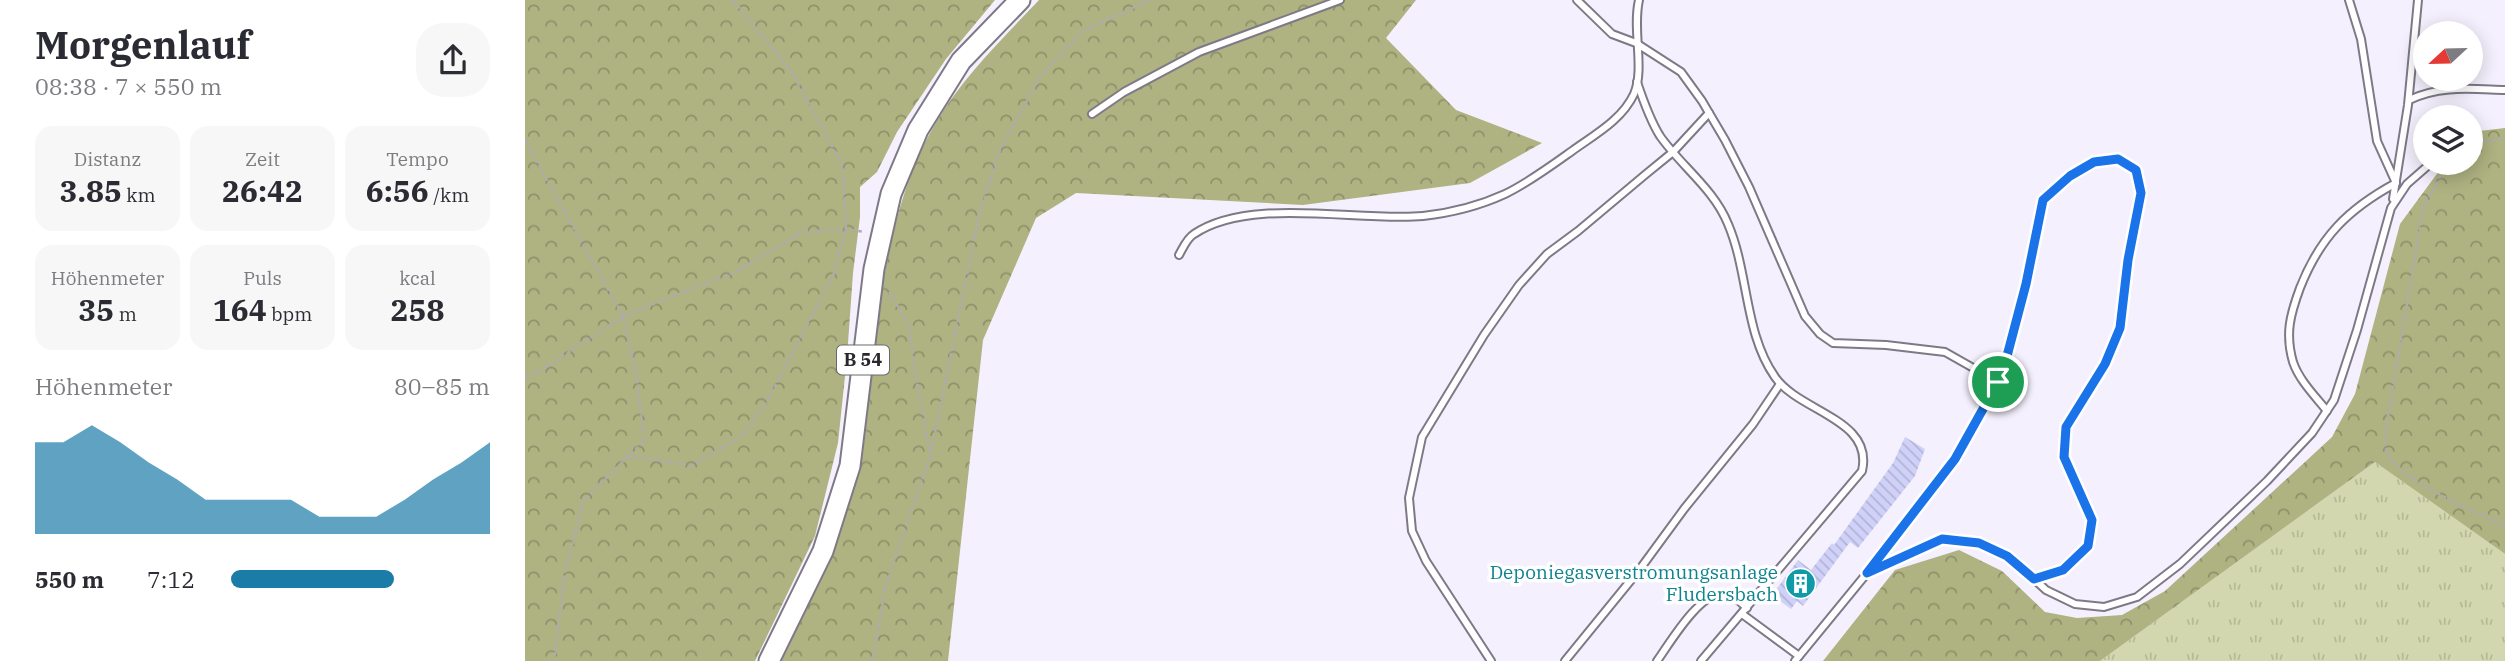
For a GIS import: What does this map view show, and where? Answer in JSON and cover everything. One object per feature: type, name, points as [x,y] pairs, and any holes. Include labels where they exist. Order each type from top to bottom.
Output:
[{"type":"main road","name":"B 54","points":[[769,661],[823,551],[850,466],[874,269],[891,194],[918,130],[961,61],[1020,0]]},
{"type":"lane","points":[[1092,114],[1124,92],[1199,52],[1339,0]]},
{"type":"lane","points":[[1577,0],[1612,34],[1636,43],[1681,72],[1709,113],[1749,187],[1805,316],[1820,334],[1833,343],[1886,345],[1945,352],[1998,382]]},
{"type":"lane","points":[[1179,255],[1192,235],[1219,221],[1252,215],[1423,216],[1463,208],[1505,194],[1606,127],[1624,111],[1635,93],[1637,82],[1635,23],[1639,0]]},
{"type":"lane","points":[[2349,0],[2361,39],[2377,141],[2396,183]]},
{"type":"lane","points":[[1867,573],[1942,539],[1979,543],[2007,556],[2046,590],[2075,604],[2104,607],[2137,597],[2180,564],[2267,481],[2312,433],[2334,400],[2357,330],[2396,183],[2409,100],[2418,0]]},
{"type":"lane","points":[[1637,82],[1659,134],[1715,200],[1727,221],[1734,239],[1754,327],[1773,376],[1787,391],[1854,433],[1865,457],[1862,471],[1701,661]]},
{"type":"lane","points":[[2409,100],[2424,93],[2455,88],[2505,90]]},
{"type":"lane","points":[[1491,661],[1426,561],[1412,531],[1409,498],[1422,437],[1484,335],[1519,285],[1547,254],[1672,152],[1709,113]]},
{"type":"lane","points":[[1742,614],[1797,659],[1955,459],[2002,375],[2026,284],[2043,200],[2070,176],[2094,162],[2118,159],[2136,170],[2141,193],[2128,260],[2120,328],[2105,364],[2066,427],[2064,457],[2092,520],[2088,546],[2063,570],[2034,579]]},
{"type":"lane","points":[[2391,208],[2407,184],[2417,175]]},
{"type":"lane","points":[[2327,411],[2294,364],[2287,331],[2295,302],[2309,265],[2327,237],[2363,203],[2396,183]]},
{"type":"lane","points":[[1565,661],[1753,424],[1780,384]]},
{"type":"lane","points":[[1657,661],[1698,606],[1711,595],[1722,593],[1733,596],[1747,608]]},
{"type":"path","points":[[627,456],[692,465],[742,436],[766,403],[833,276],[846,229],[843,166],[791,71],[733,0]]},
{"type":"path","points":[[873,661],[885,588],[930,457],[979,215],[999,152],[1040,77],[1083,31],[1149,0]]},
{"type":"path","points":[[2483,143],[2505,138]]},
{"type":"path","points":[[525,141],[623,316],[636,371],[644,441],[583,501],[564,578],[554,661]]},
{"type":"path","points":[[2441,175],[2423,209],[2386,428],[2386,453],[2400,471],[2421,485],[2505,526]]},
{"type":"path","points":[[525,378],[548,366],[623,316],[737,271],[802,232],[846,229]]},
{"type":"path","points":[[888,291],[909,325],[930,457]]},
{"type":"green space","points":[[525,0],[995,0],[946,59],[897,132],[877,172],[860,187],[860,217],[838,443],[815,536],[755,661],[525,661]]},
{"type":"green space","points":[[1039,0],[1416,0],[1386,38],[1456,110],[1542,143],[1470,183],[1303,205],[1076,193],[1036,218],[983,340],[948,661],[779,661],[837,529],[855,475],[865,436],[871,353],[883,283],[895,227],[912,172],[923,146],[959,88]]},
{"type":"green space","points":[[2505,128],[2505,554],[2375,462],[2100,661],[1823,661],[1895,570],[1959,550],[2002,571],[2045,612],[2077,618],[2122,615],[2165,591],[2332,437],[2355,394],[2400,224],[2436,175],[2483,175],[2483,131]]},
{"type":"green space","points":[[2375,462],[2505,554],[2505,661],[2100,661]]},
{"type":"building","points":[[1905,437],[1925,449],[1915,476],[1858,548],[1850,542],[1803,606],[1797,601],[1791,609],[1772,595],[1798,560],[1811,570],[1832,543],[1834,545],[1893,463]]},
{"type":"place","name":"Deponiegasverstromungsanlage Fludersbach","points":[[1801,583]]},
{"type":"route","points":[[2118,159],[2136,170],[2141,193],[2128,260],[2120,328],[2105,364],[2066,427],[2064,457],[2092,520],[2088,546],[2063,570],[2034,579],[2007,556],[1979,543],[1942,539],[1867,573],[1955,459],[1998,382],[2026,284],[2043,200],[2070,176],[2094,162],[2118,159]]}]
